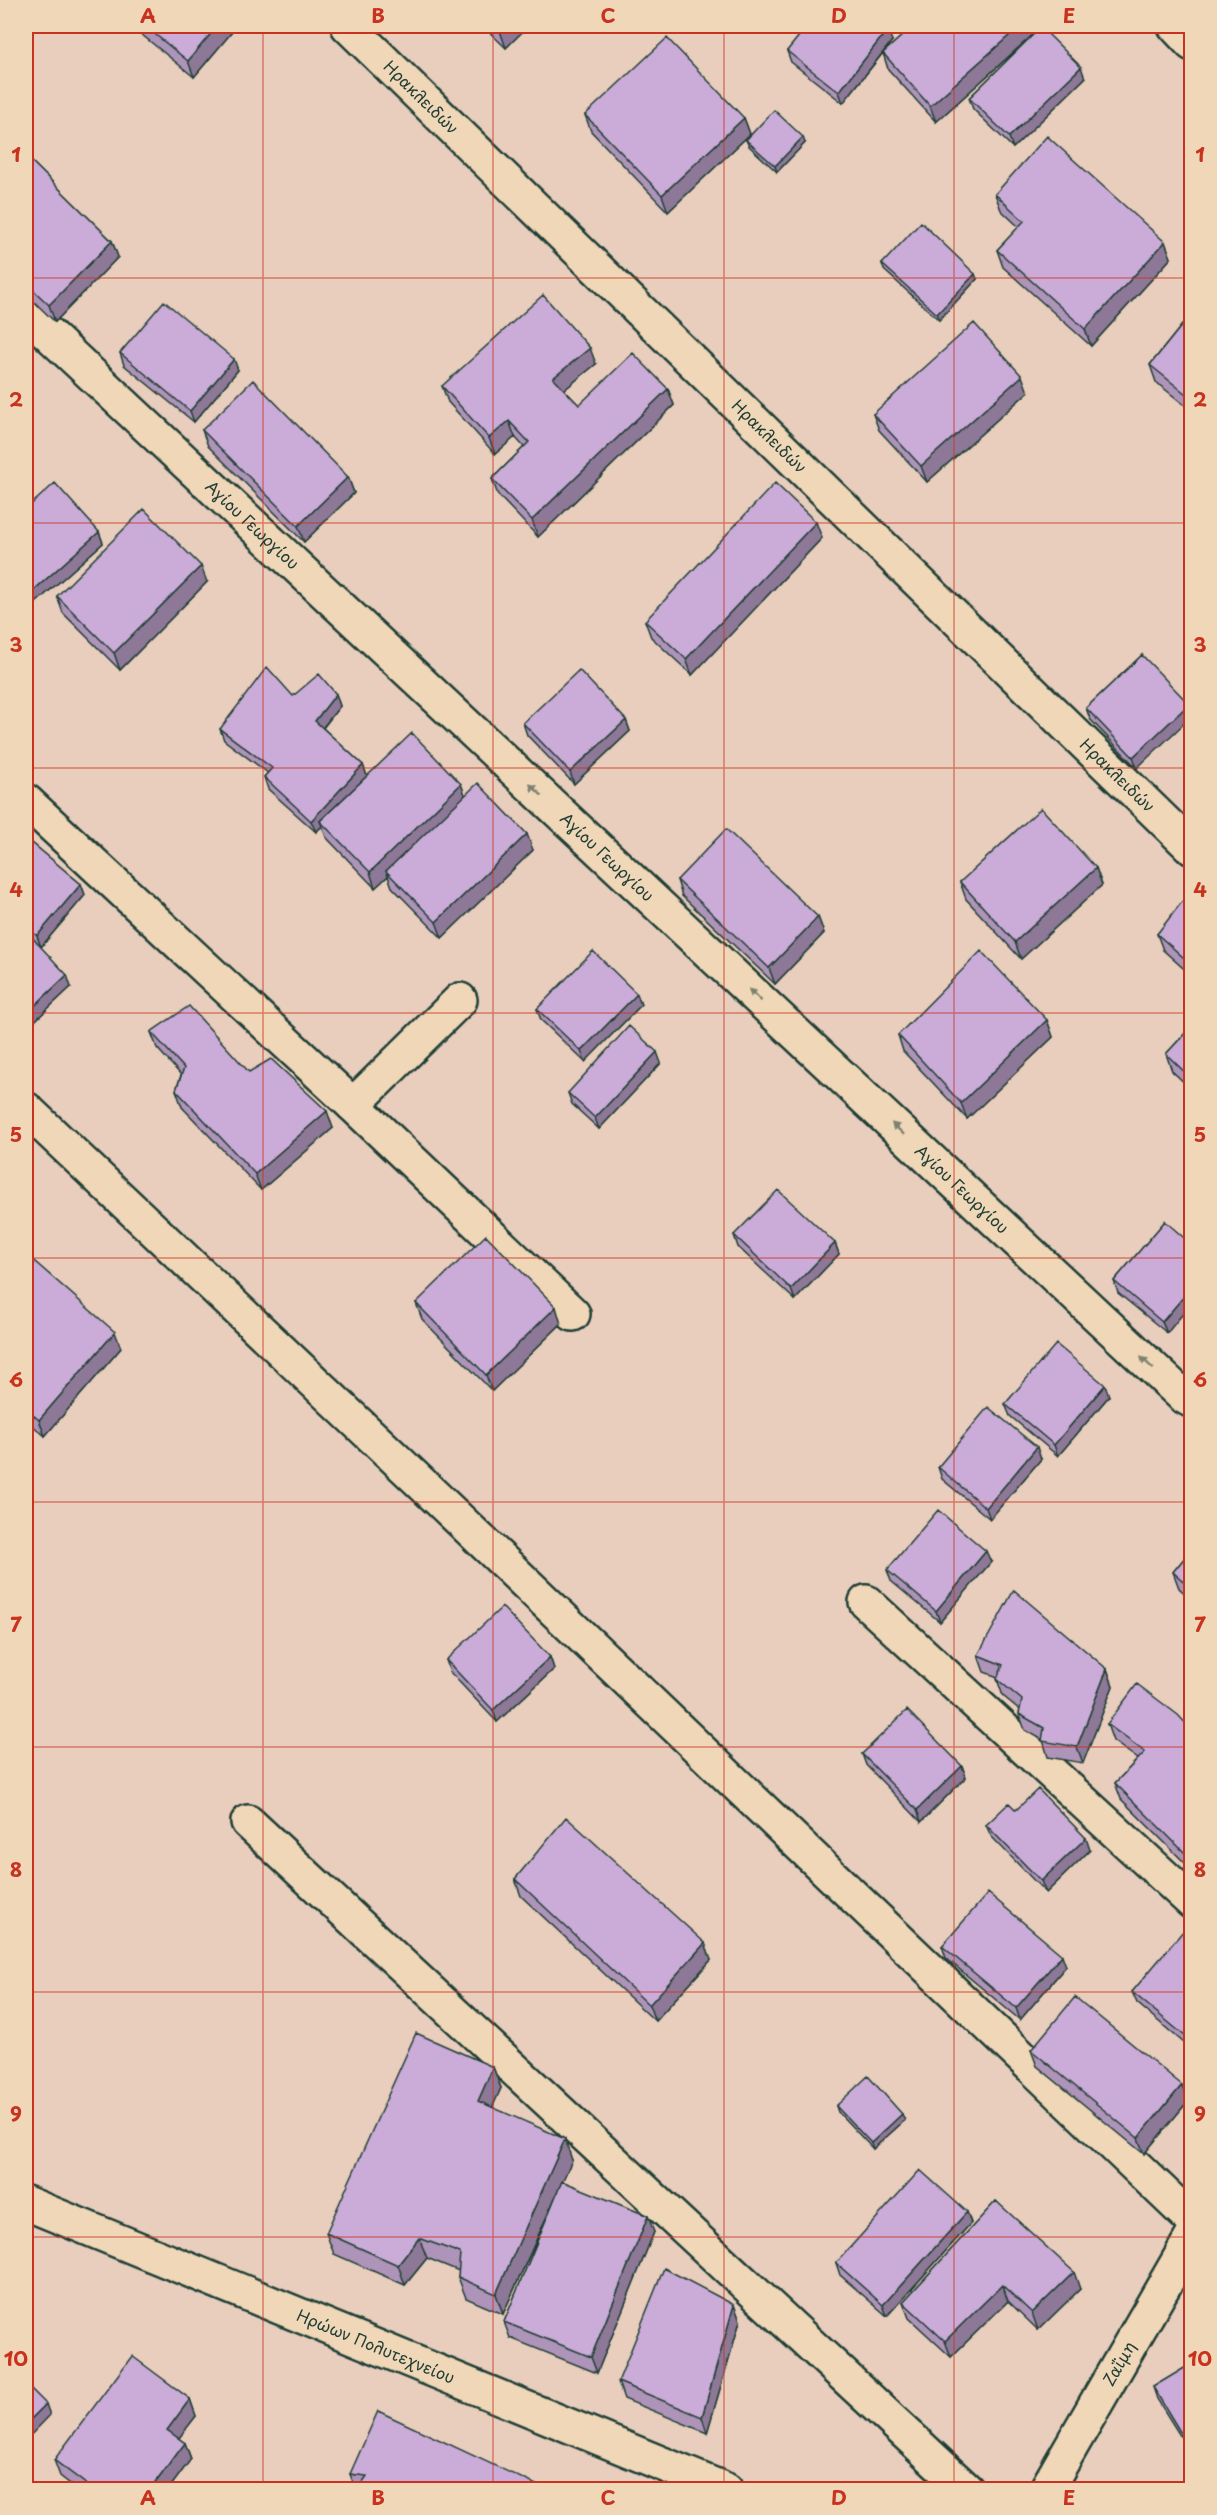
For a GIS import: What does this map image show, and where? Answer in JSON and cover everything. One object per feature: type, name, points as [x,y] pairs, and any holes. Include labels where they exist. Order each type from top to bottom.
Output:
[{"type":"street","name":"Ηρακλειδών","points":[[348,26],[1191,848]]},
{"type":"street","points":[[1175,26],[1191,44]]},
{"type":"street","name":"Αγίου Γεωργίου","points":[[26,313],[1140,1356],[1191,1401]]},
{"type":"street","points":[[26,801],[353,1105],[573,1314]]},
{"type":"street","points":[[353,1105],[460,1000]]},
{"type":"street","points":[[26,1109],[419,1481],[1191,2220]]},
{"type":"street","points":[[866,1602],[1191,1902]]},
{"type":"street","points":[[248,1822],[967,2490]]},
{"type":"street","name":"Ηρώων Πολυτεχνείου","points":[[26,2203],[726,2490]]},
{"type":"street","name":"Ζαΐμη","points":[[1046,2490],[1191,2237]]},
{"type":"building","points":[[145,26],[217,26],[188,61]]},
{"type":"building","points":[[494,26],[506,26],[500,31]]},
{"type":"building","points":[[807,26],[884,26],[888,29],[839,92],[787,51]]},
{"type":"building","points":[[913,26],[1020,26],[930,106],[883,53]]},
{"type":"building","points":[[1041,27],[1081,67],[1009,137],[969,98]]},
{"type":"building","points":[[667,38],[744,118],[662,195],[585,115]]},
{"type":"building","points":[[774,110],[803,137],[775,166],[746,140]]},
{"type":"building","points":[[1047,136],[1165,242],[1085,329],[997,250],[1024,221],[995,194]]},
{"type":"building","points":[[26,156],[112,241],[49,305],[26,283]]},
{"type":"building","points":[[921,222],[975,274],[937,314],[882,264]]},
{"type":"building","points":[[543,295],[590,348],[553,378],[579,405],[633,353],[668,389],[532,520],[492,479],[529,442],[509,421],[489,438],[442,386]]},
{"type":"building","points":[[164,301],[234,359],[190,411],[120,353]]},
{"type":"building","points":[[1191,314],[1191,398],[1150,365]]},
{"type":"building","points":[[974,323],[1022,376],[921,466],[873,414]]},
{"type":"building","points":[[253,380],[348,477],[298,526],[202,430]]},
{"type":"building","points":[[55,483],[99,532],[26,597],[26,509]]},
{"type":"building","points":[[775,483],[816,522],[686,659],[645,621]]},
{"type":"building","points":[[144,509],[201,566],[114,653],[57,596]]},
{"type":"building","points":[[1142,655],[1189,704],[1133,757],[1086,708]]},
{"type":"building","points":[[267,667],[293,696],[319,674],[336,694],[315,721],[363,765],[311,821],[264,777],[272,768],[220,729]]},
{"type":"building","points":[[579,670],[626,720],[570,772],[523,723]]},
{"type":"building","points":[[412,733],[461,784],[370,872],[320,821]]},
{"type":"building","points":[[478,783],[527,834],[436,922],[386,871]]},
{"type":"building","points":[[1041,808],[1096,868],[1015,942],[960,882]]},
{"type":"building","points":[[726,829],[818,917],[769,968],[677,880]]},
{"type":"building","points":[[26,838],[81,884],[37,936],[26,926]]},
{"type":"building","points":[[1184,899],[1191,905],[1191,964],[1157,934]]},
{"type":"building","points":[[26,931],[67,975],[26,1014]]},
{"type":"building","points":[[593,951],[637,994],[581,1051],[537,1009]]},
{"type":"building","points":[[981,951],[1047,1020],[961,1103],[898,1035]]},
{"type":"building","points":[[189,1006],[249,1072],[271,1059],[327,1111],[255,1174],[176,1090],[184,1068],[151,1032]]},
{"type":"building","points":[[629,1026],[657,1052],[595,1118],[568,1093]]},
{"type":"building","points":[[1191,1027],[1191,1078],[1166,1054]]},
{"type":"building","points":[[778,1190],[835,1243],[791,1289],[734,1235]]},
{"type":"building","points":[[1165,1221],[1191,1244],[1191,1288],[1162,1322],[1114,1281]]},
{"type":"building","points":[[486,1235],[556,1307],[486,1375],[416,1303]]},
{"type":"building","points":[[26,1254],[115,1332],[39,1420],[26,1409]]},
{"type":"building","points":[[1056,1344],[1105,1385],[1054,1445],[1005,1404]]},
{"type":"building","points":[[988,1407],[1037,1447],[986,1508],[938,1467]]},
{"type":"building","points":[[938,1510],[986,1551],[936,1611],[887,1570]]},
{"type":"building","points":[[1191,1550],[1191,1588],[1173,1572]]},
{"type":"building","points":[[1014,1590],[1107,1669],[1077,1747],[1042,1741],[1044,1728],[1019,1714],[1022,1700],[997,1679],[1003,1665],[978,1655]]},
{"type":"building","points":[[502,1607],[550,1657],[493,1710],[446,1660]]},
{"type":"building","points":[[1137,1684],[1178,1715],[1191,1729],[1191,1859],[1115,1783],[1145,1752],[1107,1724]]},
{"type":"building","points":[[907,1710],[962,1766],[917,1810],[862,1754]]},
{"type":"building","points":[[1038,1789],[1086,1838],[1041,1881],[986,1825],[1009,1803],[1016,1810]]},
{"type":"building","points":[[566,1817],[705,1943],[649,2005],[515,1879]]},
{"type":"building","points":[[988,1893],[1062,1955],[1016,2008],[942,1946]]},
{"type":"building","points":[[1184,1930],[1191,1936],[1191,2041],[1132,1992]]},
{"type":"building","points":[[1075,1997],[1182,2085],[1138,2138],[1031,2050]]},
{"type":"building","points":[[416,2033],[493,2067],[478,2101],[565,2139],[496,2294],[458,2277],[460,2253],[419,2238],[398,2265],[326,2233]]},
{"type":"building","points":[[868,2076],[902,2114],[871,2143],[836,2106]]},
{"type":"building","points":[[920,2170],[967,2212],[883,2305],[836,2263]]},
{"type":"building","points":[[562,2181],[648,2216],[591,2357],[504,2322]]},
{"type":"building","points":[[996,2201],[1074,2272],[1032,2313],[1002,2285],[945,2341],[903,2302]]},
{"type":"building","points":[[664,2268],[734,2305],[702,2417],[618,2382]]},
{"type":"building","points":[[132,2356],[190,2399],[167,2430],[185,2443],[150,2490],[94,2490],[54,2460]]},
{"type":"building","points":[[1191,2364],[1191,2430],[1182,2435],[1153,2387]]},
{"type":"building","points":[[26,2384],[46,2404],[26,2424]]},
{"type":"building","points":[[378,2411],[547,2490],[357,2490],[367,2476],[350,2474]]}]
